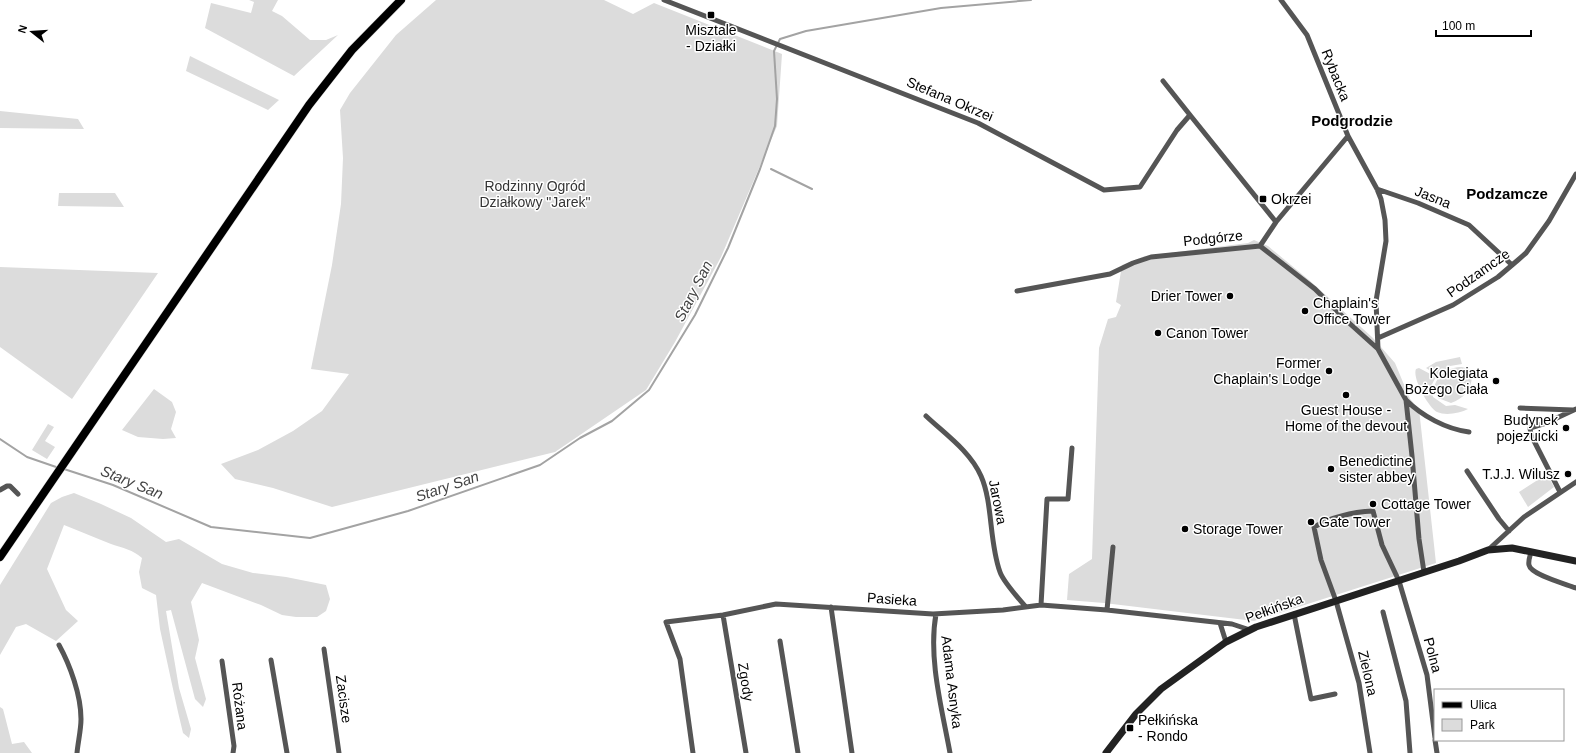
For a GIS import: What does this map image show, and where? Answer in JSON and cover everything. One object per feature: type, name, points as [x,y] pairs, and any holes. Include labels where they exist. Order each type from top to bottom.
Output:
[{"type":"main road","points":[[0,557],[309,105],[352,50],[401,0]]},
{"type":"street","name":"Stefana Okrzei","points":[[664,0],[978,122],[1104,190],[1140,187],[1177,130],[1190,115]]},
{"type":"street","name":"Rybacka","points":[[1281,0],[1307,36],[1348,136],[1381,199],[1385,220],[1386,241],[1376,301],[1378,348]]},
{"type":"street","points":[[1163,81],[1276,222]]},
{"type":"street","points":[[1260,246],[1276,222],[1348,136]]},
{"type":"street","name":"Podzamcze","points":[[1378,338],[1453,306],[1512,265],[1526,253],[1549,221],[1576,174]]},
{"type":"street","name":"Jasna","points":[[1377,189],[1418,203],[1468,225],[1512,265]]},
{"type":"street","name":"Podgórze","points":[[1017,292],[1110,274],[1133,263],[1151,257],[1260,246],[1315,289],[1348,322],[1378,348]]},
{"type":"street","points":[[1378,348],[1406,400],[1417,411],[1458,430],[1469,432]]},
{"type":"street","points":[[1406,400],[1419,539],[1424,572]]},
{"type":"street","points":[[1520,408],[1575,410]]},
{"type":"street","points":[[1560,492],[1531,435],[1530,428],[1546,423],[1575,410]]},
{"type":"street","name":"Jarowa","points":[[926,416],[967,453],[981,476],[986,491],[995,554],[1000,573],[1025,606]]},
{"type":"street","points":[[1041,605],[1047,498],[1068,499],[1072,448]]},
{"type":"street","points":[[1467,471],[1490,506],[1509,531]]},
{"type":"street","points":[[1488,550],[1524,518],[1576,482]]},
{"type":"street","points":[[0,490],[10,486],[18,494]]},
{"type":"street","name":"Polna","points":[[1373,511],[1382,545],[1399,580],[1427,675],[1434,731]]},
{"type":"street","name":"Zielona","points":[[1370,753],[1359,683],[1336,601],[1321,560],[1314,528],[1327,520],[1373,511]]},
{"type":"street","points":[[1106,610],[1113,547]]},
{"type":"street","name":"Pełkińska","points":[[1108,752],[1136,714],[1161,689],[1226,642],[1250,630],[1488,550],[1512,548],[1576,560]]},
{"type":"street","points":[[1531,552],[1529,564],[1531,570],[1576,588]]},
{"type":"street","name":"Pasieka","points":[[693,753],[680,659],[666,622],[723,615],[776,604],[936,614],[1003,610],[1041,605],[1106,610],[1232,624],[1250,630]]},
{"type":"street","points":[[831,607],[852,753]]},
{"type":"street","points":[[1383,612],[1406,701],[1410,753]]},
{"type":"street","name":"Adama Asnyka","points":[[936,614],[934,645],[938,688],[950,753]]},
{"type":"street","points":[[1294,614],[1312,699],[1334,694]]},
{"type":"street","name":"Zgody","points":[[723,615],[746,753]]},
{"type":"street","points":[[1220,623],[1226,642]]},
{"type":"street","points":[[780,641],[798,753]]},
{"type":"street","points":[[58,645],[68,660],[79,700],[81,719],[77,753]]},
{"type":"street","name":"Zacisze","points":[[324,649],[339,753]]},
{"type":"street","points":[[271,660],[287,753]]},
{"type":"street","name":"Różana","points":[[222,661],[234,746],[233,753]]},
{"type":"street","name":"Polna","points":[[1435,741],[1437,753]]},
{"type":"green space","points":[[249,0],[278,0],[272,11],[282,16],[310,40],[326,40],[338,35],[294,76],[205,28],[211,3],[251,13],[254,2]]},
{"type":"green space","name":"Rodzinny Ogród Działkowy \"Jarek\"","points":[[436,0],[604,0],[633,14],[654,3],[782,54],[777,126],[721,257],[675,342],[646,390],[555,452],[332,507],[273,488],[235,479],[221,464],[258,450],[293,431],[322,411],[349,374],[311,369],[332,265],[341,204],[343,158],[340,110],[350,93],[396,35]]},
{"type":"green space","points":[[190,56],[279,100],[268,110],[186,71]]},
{"type":"green space","points":[[0,111],[78,119],[84,129],[0,128]]},
{"type":"green space","points":[[59,193],[115,193],[124,207],[58,206]]},
{"type":"green space","points":[[1254,240],[1268,246],[1309,280],[1373,338],[1395,363],[1410,399],[1419,409],[1436,563],[1254,621],[1067,600],[1069,574],[1092,559],[1099,348],[1108,319],[1116,317],[1121,305],[1116,302],[1122,265],[1145,256],[1248,243]]},
{"type":"green space","points":[[0,267],[158,273],[72,399],[0,347]]},
{"type":"green space","points":[[1460,357],[1462,364],[1450,366],[1437,375],[1426,368],[1436,362]]},
{"type":"green space","points":[[1462,367],[1469,369],[1472,377],[1470,386],[1466,393],[1451,403],[1438,398],[1434,389],[1440,376],[1452,368]]},
{"type":"green space","points":[[1419,368],[1436,377],[1431,386],[1433,397],[1446,406],[1455,405],[1468,409],[1449,414],[1437,412],[1433,409],[1425,399],[1416,379],[1416,369]]},
{"type":"green space","points":[[154,389],[172,402],[176,412],[171,429],[176,438],[163,439],[138,437],[122,430]]},
{"type":"green space","points":[[48,424],[54,427],[45,441],[55,447],[47,459],[32,450]]},
{"type":"green space","points":[[1547,474],[1554,487],[1528,507],[1519,492]]},
{"type":"green space","points":[[74,493],[131,518],[166,542],[179,539],[222,564],[253,573],[286,577],[326,585],[330,599],[326,611],[317,617],[282,615],[261,605],[202,583],[191,602],[199,640],[195,658],[206,699],[203,707],[195,699],[171,610],[166,611],[179,688],[191,729],[189,738],[183,733],[178,712],[160,629],[156,595],[142,588],[139,572],[142,558],[128,550],[64,525],[47,569],[66,610],[78,621],[56,641],[26,624],[16,627],[0,655],[0,585],[51,503]]},
{"type":"green space","points":[[0,707],[3,709],[12,744],[24,742],[32,753],[0,753]]},
{"type":"waterway","name":"Stary San","points":[[64,469],[113,485],[211,527],[310,538],[408,511],[540,465],[580,438],[612,421],[649,390],[695,315],[728,248],[760,169],[775,126],[777,99],[774,51],[780,39],[806,31],[941,8],[1031,0]]},
{"type":"waterway","points":[[771,169],[812,189]]},
{"type":"waterway","name":"Stary San","points":[[0,439],[27,457],[59,468]]},
{"type":"place","name":"Misztale - Działki","points":[[711,15]]},
{"type":"place","name":"Okrzei","points":[[1263,199]]},
{"type":"place","name":"Drier Tower","points":[[1230,296]]},
{"type":"place","name":"Chaplain's Office Tower","points":[[1305,311]]},
{"type":"place","name":"Canon Tower","points":[[1158,333]]},
{"type":"place","name":"Former Chaplain's Lodge","points":[[1329,371]]},
{"type":"place","name":"Kolegiata Bożego Ciała","points":[[1496,381]]},
{"type":"place","name":"Guest House - Home of the devout","points":[[1346,395]]},
{"type":"place","name":"Budynek pojezuicki","points":[[1566,428]]},
{"type":"place","name":"Benedictine sister abbey","points":[[1331,469]]},
{"type":"place","name":"T.J.J. Wilusz","points":[[1568,474]]},
{"type":"place","name":"Cottage Tower","points":[[1373,504]]},
{"type":"place","name":"Gate Tower","points":[[1311,522]]},
{"type":"place","name":"Storage Tower","points":[[1185,529]]},
{"type":"place","name":"Pełkińska - Rondo","points":[[1130,728]]},
{"type":"district","name":"Podgrodzie","points":[[1352,120]]},
{"type":"district","name":"Podzamcze","points":[[1507,193]]}]
